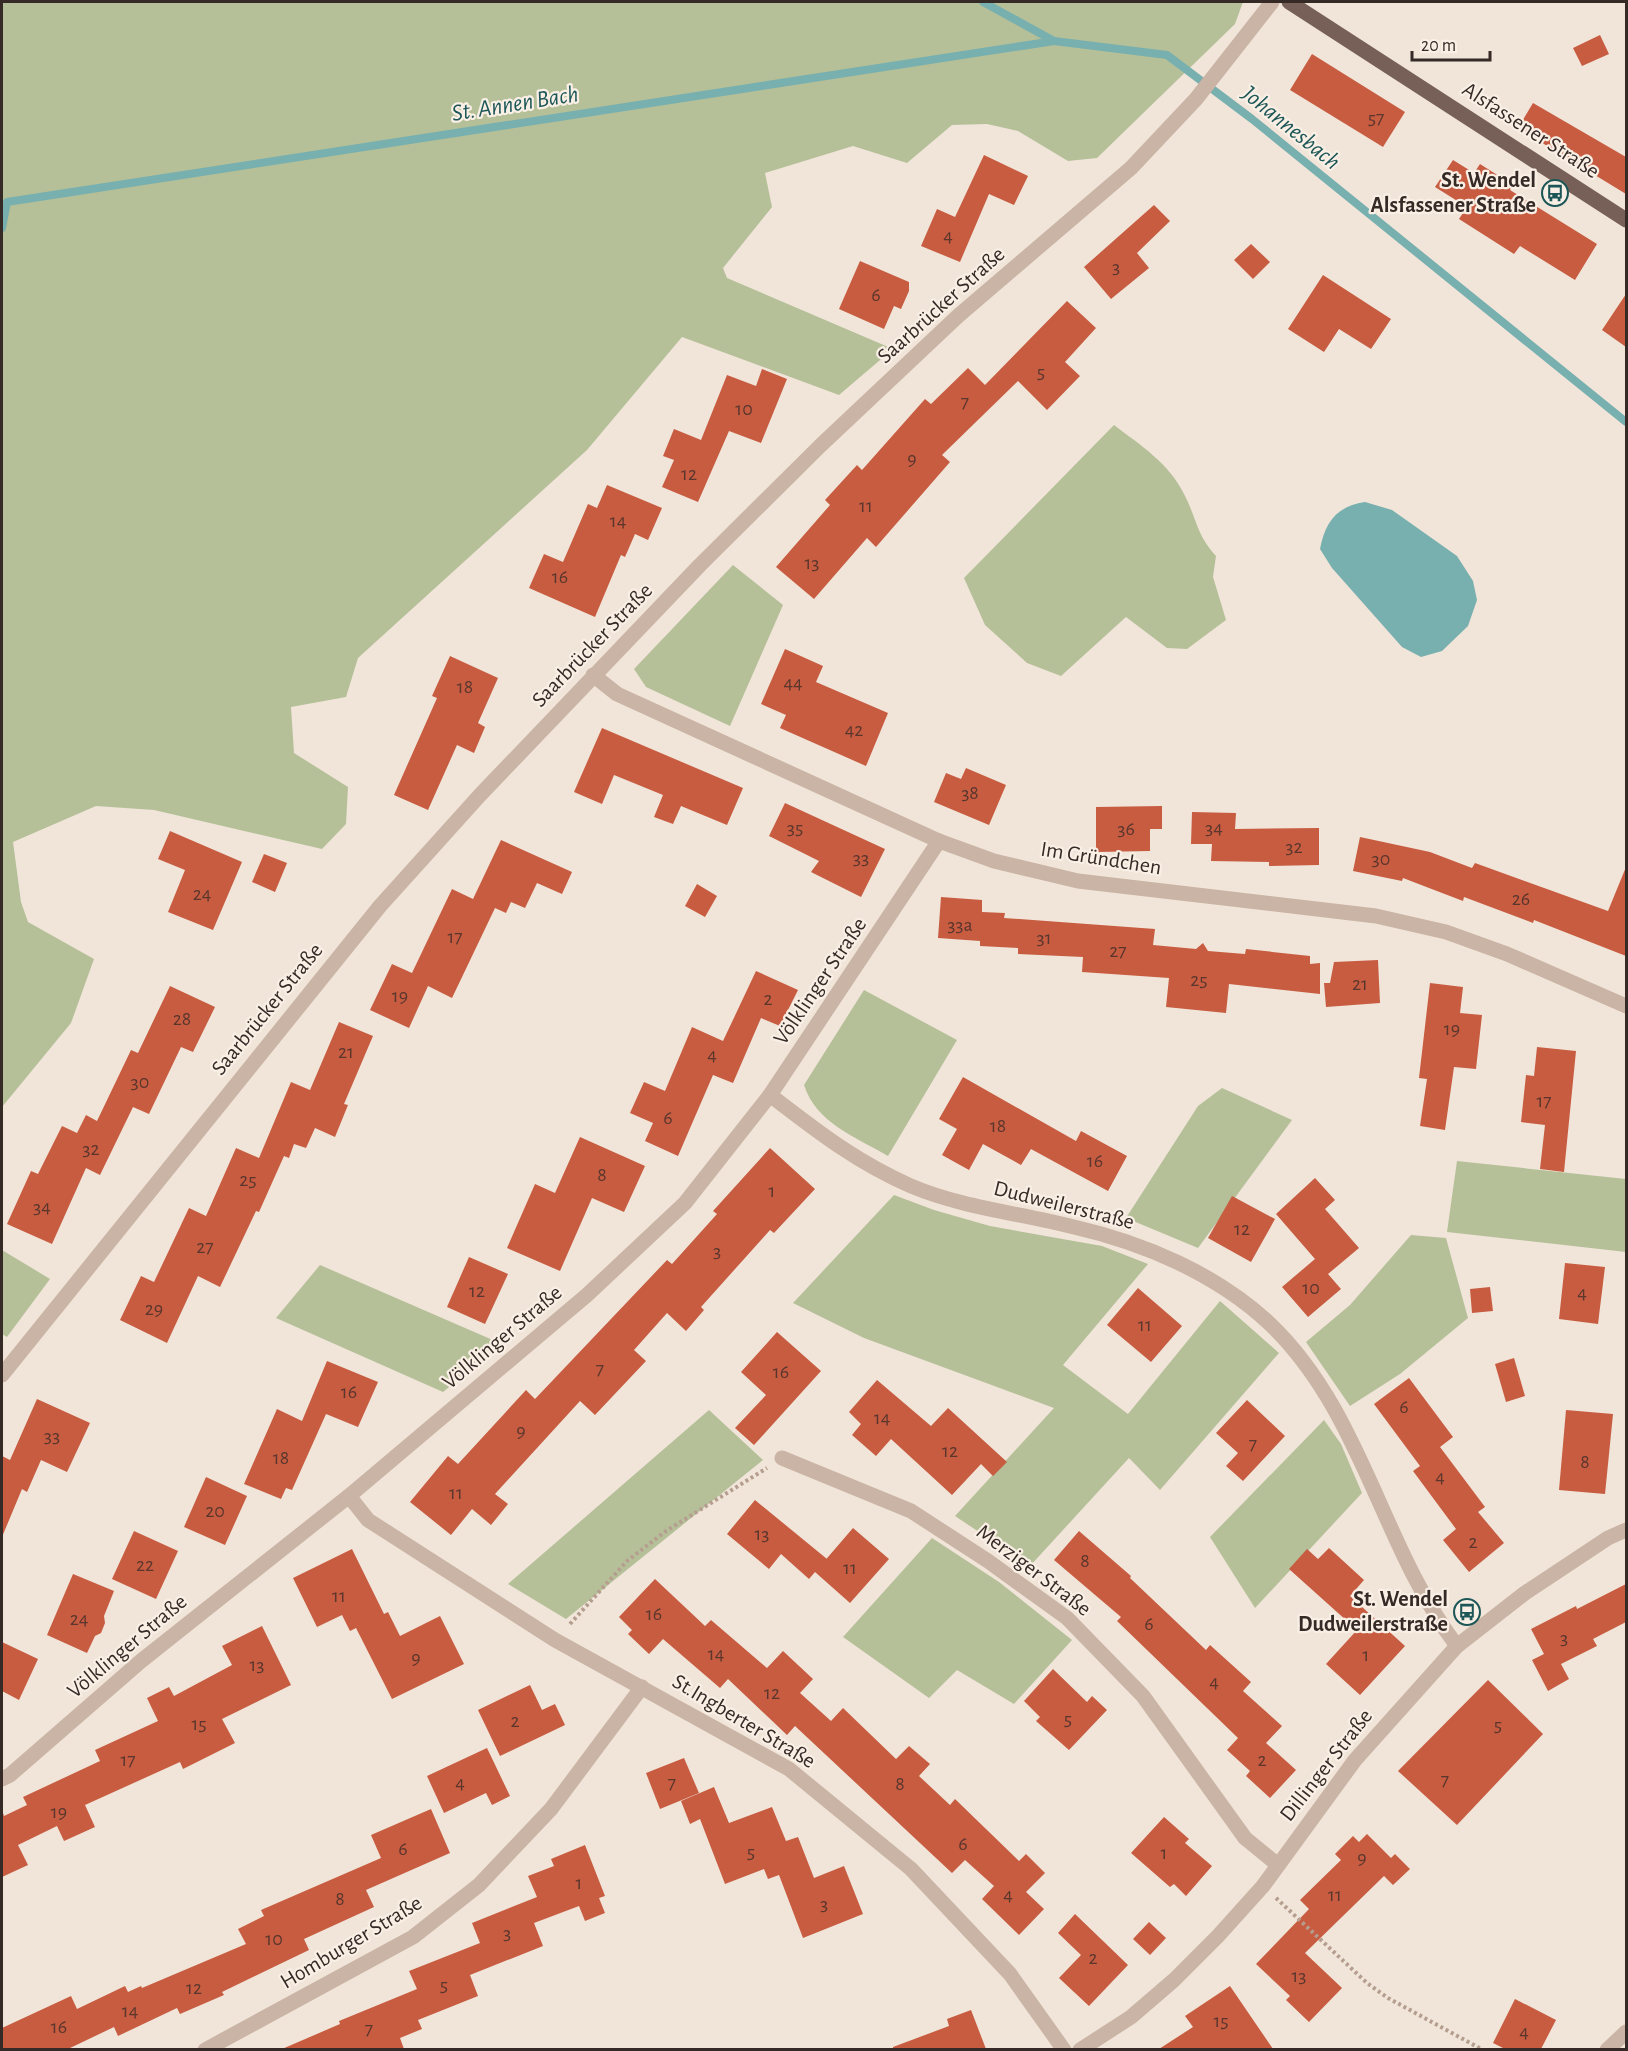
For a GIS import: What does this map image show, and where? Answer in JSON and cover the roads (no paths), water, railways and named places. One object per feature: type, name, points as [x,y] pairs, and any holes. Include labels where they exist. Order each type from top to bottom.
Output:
[{"type":"main road","name":"Alsfassener Straße","points":[[1289,2],[1626,220]]},
{"type":"street","name":"Saarbrücker Straße","points":[[2,1375],[380,906],[593,675],[821,445],[958,316],[1131,168],[1196,99],[1272,2]]},
{"type":"street","name":"Im Gründchen","points":[[593,675],[617,694],[939,841],[994,861],[1078,881],[1376,916],[1446,932],[1507,954],[1626,1006]]},
{"type":"street","name":"Völklinger Straße","points":[[2,1779],[10,1775],[141,1661],[349,1496],[587,1295],[685,1203],[770,1095],[939,841]]},
{"type":"street","name":"Dudweilerstraße","points":[[770,1095],[843,1151],[912,1186],[988,1210],[1075,1227],[1149,1250],[1215,1282],[1270,1323],[1308,1367],[1342,1420],[1373,1484],[1405,1561],[1435,1617],[1457,1646]]},
{"type":"street","name":"Merziger Straße","points":[[782,1458],[911,1511],[988,1561],[1066,1618],[1143,1696],[1245,1838],[1278,1865]]},
{"type":"street","name":"St.Ingberter Straße","points":[[349,1496],[368,1520],[555,1640],[789,1769],[911,1869],[1010,1974],[1064,2049]]},
{"type":"street","name":"Dillinger Straße","points":[[1080,2049],[1131,2017],[1174,1980],[1218,1936],[1263,1886],[1355,1760],[1457,1646],[1525,1593],[1608,1538],[1626,1530]]},
{"type":"street","name":"Homburger Straße","points":[[205,2049],[413,1937],[479,1885],[551,1809],[642,1687]]},
{"type":"street","points":[[1607,2049],[1626,2032]]},
{"type":"water","points":[[1365,502],[1392,510],[1457,556],[1473,581],[1477,600],[1468,626],[1442,651],[1421,657],[1402,647],[1332,568],[1320,549],[1325,531],[1334,517],[1347,507]]},
{"type":"waterway","name":"Johannesbach","points":[[983,2],[1054,41],[1167,55],[1252,119],[1626,422]]},
{"type":"waterway","name":"St. Annen Bach","points":[[2,228],[7,202],[1054,41]]},
{"type":"place","name":"St. Wendel Alsfassener Straße","points":[[1555,193]]},
{"type":"place","name":"St. Wendel Dudweilerstraße","points":[[1467,1612]]}]
